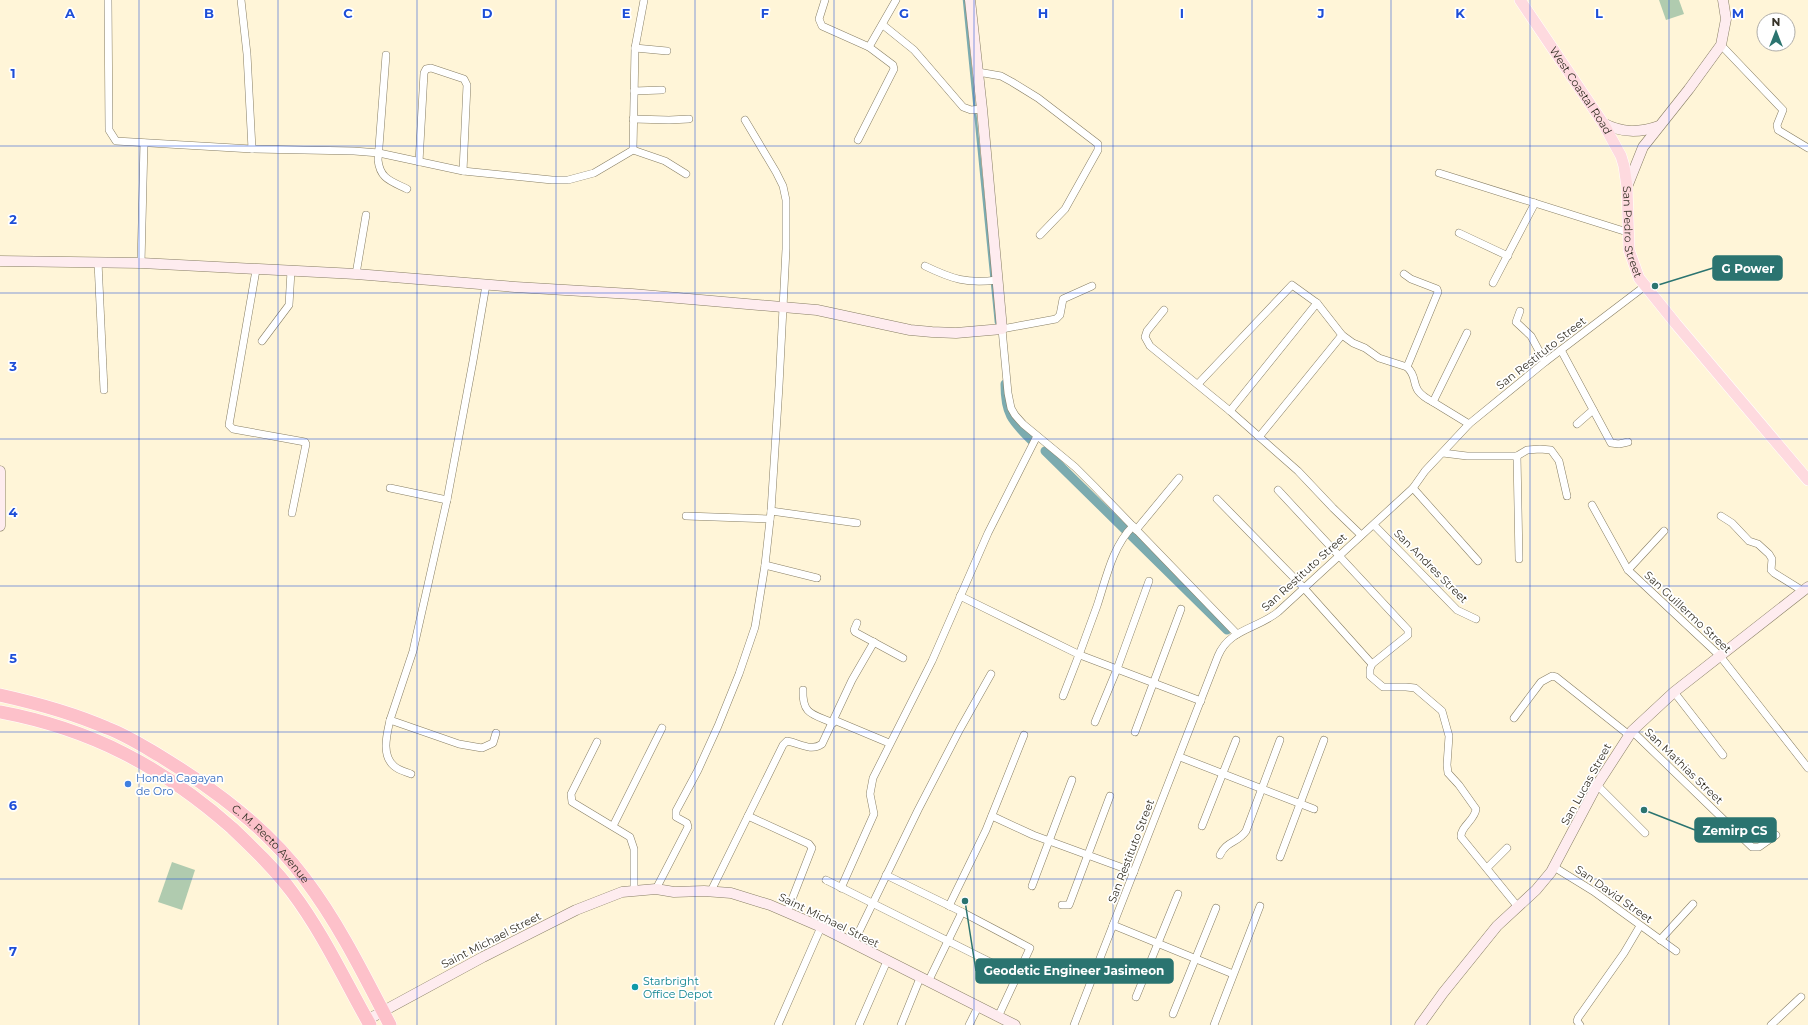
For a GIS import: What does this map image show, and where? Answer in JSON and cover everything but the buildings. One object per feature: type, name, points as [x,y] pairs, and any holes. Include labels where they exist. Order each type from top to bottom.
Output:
[{"type":"highway","name":"C. M. Recto Avenue","points":[[0,695],[51,708],[108,728],[138,743],[185,771],[236,808],[267,836],[304,878],[328,913],[390,1025]]},
{"type":"highway","name":"C. M. Recto Avenue","points":[[0,712],[47,724],[102,742],[154,768],[200,800],[248,843],[292,892],[309,915],[369,1022]]},
{"type":"main road","name":"West Coastal Road","points":[[1520,0],[1603,123],[1624,166],[1627,187]]},
{"type":"main road","name":"San Pedro Street","points":[[1627,187],[1627,232],[1631,260],[1645,286],[1808,480]]},
{"type":"street","points":[[108,0],[109,130],[116,141],[252,149],[354,151],[379,153],[463,171],[552,180],[568,180],[594,173],[633,150],[665,161],[686,174]]},
{"type":"street","points":[[241,0],[247,54],[252,149]]},
{"type":"street","points":[[633,150],[635,48],[644,0]]},
{"type":"street","points":[[826,0],[819,19],[822,26],[869,47],[893,65],[894,69],[858,140]]},
{"type":"street","points":[[869,47],[896,0]]},
{"type":"street","points":[[970,0],[978,72],[996,280],[1008,393],[1011,408],[1023,424],[1075,467],[1237,634]]},
{"type":"street","name":"San Pedro Street","points":[[1627,187],[1643,146],[1689,89],[1721,45],[1726,20],[1723,0]]},
{"type":"street","points":[[883,25],[914,50],[964,107],[970,110],[980,109]]},
{"type":"street","points":[[1721,45],[1784,110],[1777,125],[1778,130],[1808,148]]},
{"type":"street","points":[[635,48],[667,51]]},
{"type":"street","points":[[386,55],[379,170],[385,178],[407,189]]},
{"type":"street","points":[[419,162],[424,73],[426,69],[431,68],[464,79],[467,85],[463,171]]},
{"type":"street","points":[[978,72],[1001,76],[1012,82],[1038,98],[1098,144],[1098,150],[1065,209],[1040,235]]},
{"type":"street","points":[[634,91],[662,90]]},
{"type":"street","points":[[633,119],[689,119]]},
{"type":"street","points":[[656,889],[688,827],[687,823],[676,817],[675,813],[711,741],[739,674],[755,627],[765,565],[780,386],[782,307],[786,249],[785,195],[776,172],[745,120]]},
{"type":"street","points":[[1603,123],[1619,129],[1633,131],[1646,130],[1659,126]]},
{"type":"street","points":[[141,263],[144,143]]},
{"type":"street","points":[[1439,173],[1627,232]]},
{"type":"street","points":[[1493,283],[1534,203]]},
{"type":"street","points":[[356,274],[366,215]]},
{"type":"street","points":[[1460,233],[1508,256]]},
{"type":"street","points":[[0,261],[141,263],[356,274],[486,285],[632,294],[817,310],[910,330],[956,333],[1002,330],[1056,319],[1060,315],[1063,299],[1092,286]]},
{"type":"street","points":[[98,262],[104,390]]},
{"type":"street","points":[[925,266],[955,279],[986,282],[996,280]]},
{"type":"street","points":[[256,270],[229,425],[233,429],[305,442],[306,444],[292,514]]},
{"type":"street","points":[[262,341],[289,306],[291,271]]},
{"type":"street","points":[[1404,274],[1411,279],[1437,289],[1438,294],[1407,367]]},
{"type":"street","points":[[411,774],[394,766],[388,758],[386,744],[390,720],[413,651],[447,500],[486,285]]},
{"type":"street","points":[[1198,384],[1291,285],[1293,285],[1317,303],[1342,335],[1379,358],[1407,367],[1412,372],[1416,390],[1421,396],[1468,424]]},
{"type":"street","name":"San Restituto Street","points":[[1074,1025],[1180,757],[1221,648],[1230,638],[1271,618],[1303,587],[1374,525],[1413,488],[1425,471],[1468,424],[1545,362],[1645,286]]},
{"type":"street","points":[[1230,411],[1317,303]]},
{"type":"street","points":[[1164,310],[1147,332],[1147,341],[1150,346],[1230,411],[1298,471],[1361,535]]},
{"type":"street","points":[[1520,311],[1516,322],[1531,336],[1545,362]]},
{"type":"street","points":[[1433,402],[1467,333]]},
{"type":"street","points":[[1259,437],[1342,335]]},
{"type":"street","points":[[1561,350],[1611,443],[1619,444],[1628,442]]},
{"type":"street","points":[[1577,424],[1593,410]]},
{"type":"street","points":[[841,888],[874,814],[870,787],[889,743],[932,661],[988,533],[1038,436]]},
{"type":"street","points":[[1443,453],[1467,456],[1517,456],[1527,450],[1551,450],[1559,461],[1567,496]]},
{"type":"street","points":[[1517,456],[1519,559]]},
{"type":"street","points":[[0,471],[0,526]]},
{"type":"street","points":[[1063,696],[1080,655],[1110,565],[1121,540],[1179,478]]},
{"type":"street","points":[[390,488],[447,500]]},
{"type":"street","points":[[1413,488],[1478,561]]},
{"type":"street","points":[[1278,490],[1408,630],[1408,635],[1372,664],[1370,676],[1381,686],[1386,688],[1406,686],[1415,688],[1425,695],[1443,713],[1449,736],[1447,765],[1448,773],[1459,785],[1476,809],[1475,814],[1461,832],[1461,836],[1518,907]]},
{"type":"street","points":[[1217,499],[1303,587],[1372,664]]},
{"type":"street","name":"San Guillermo Street","points":[[1592,505],[1628,570],[1720,656],[1808,768]]},
{"type":"street","points":[[686,516],[770,515],[857,523]]},
{"type":"street","points":[[1721,516],[1732,523],[1749,541],[1758,544],[1769,554],[1772,559],[1771,570],[1774,573],[1806,589]]},
{"type":"street","name":"San Andres Street","points":[[1374,525],[1456,610],[1476,619]]},
{"type":"street","points":[[1628,570],[1664,531]]},
{"type":"street","points":[[765,565],[817,578]]},
{"type":"street","points":[[1095,722],[1117,669],[1149,581]]},
{"type":"street","name":"San Lucas Street","points":[[1420,1025],[1443,993],[1497,926],[1536,890],[1554,867],[1597,785],[1631,733],[1674,692],[1806,589]]},
{"type":"street","points":[[960,596],[1080,655],[1201,701]]},
{"type":"street","points":[[1136,732],[1181,609]]},
{"type":"street","points":[[857,624],[854,630],[855,632],[903,658]]},
{"type":"street","points":[[711,891],[786,741],[807,747],[818,747],[826,739],[852,680],[874,642]]},
{"type":"street","points":[[852,944],[960,729],[991,674]]},
{"type":"street","name":"San Mathias Street","points":[[1514,718],[1541,682],[1552,676],[1556,677],[1631,733],[1752,847],[1758,848],[1776,835]]},
{"type":"street","points":[[803,690],[803,705],[814,715],[889,743]]},
{"type":"street","points":[[1674,692],[1723,755]]},
{"type":"street","points":[[390,720],[459,744],[482,748],[493,743],[496,733]]},
{"type":"street","points":[[613,826],[662,728]]},
{"type":"street","points":[[949,906],[992,816],[1024,734]]},
{"type":"street","points":[[1202,826],[1224,774],[1236,740]]},
{"type":"street","points":[[1220,855],[1225,845],[1243,836],[1280,740]]},
{"type":"street","points":[[1280,857],[1299,803],[1324,740]]},
{"type":"street","points":[[597,742],[571,794],[571,799],[572,802],[627,835],[632,841],[634,849],[634,890]]},
{"type":"street","points":[[1180,757],[1314,809]]},
{"type":"street","points":[[1032,886],[1072,780]]},
{"type":"street","points":[[1597,785],[1645,833]]},
{"type":"street","points":[[1062,905],[1069,905],[1110,796]]},
{"type":"street","points":[[748,816],[809,844],[812,848],[787,912]]},
{"type":"street","points":[[992,816],[1019,829],[1134,872]]},
{"type":"street","points":[[1487,868],[1507,848]]},
{"type":"street","name":"San David Street","points":[[1554,867],[1593,891],[1676,951]]},
{"type":"street","points":[[886,875],[962,912],[1030,948],[998,1017]]},
{"type":"street","points":[[826,880],[947,942],[1018,976]]},
{"type":"street","name":"Saint Michael Street","points":[[369,1022],[383,1012],[489,954],[576,910],[614,894],[634,890],[656,889],[674,892],[711,891],[742,896],[787,912],[821,927],[1015,1025]]},
{"type":"street","points":[[1136,997],[1178,894]]},
{"type":"street","points":[[1660,940],[1693,904]]},
{"type":"street","points":[[1214,1025],[1260,906]]},
{"type":"street","points":[[1173,1014],[1216,908]]},
{"type":"street","points":[[901,1025],[962,912]]},
{"type":"street","points":[[1114,925],[1233,974]]},
{"type":"street","points":[[1580,1025],[1577,1021],[1578,1018],[1624,953],[1640,926]]},
{"type":"street","points":[[778,1025],[821,927]]},
{"type":"street","points":[[858,1025],[886,961]]},
{"type":"street","points":[[1771,1025],[1801,997]]},
{"type":"street","points":[[969,1025],[978,1007]]},
{"type":"green space","points":[[1659,0],[1679,0],[1684,14],[1666,20]]},
{"type":"green space","points":[[172,862],[195,870],[182,910],[158,902]]},
{"type":"waterway","points":[[964,0],[996,323]]},
{"type":"waterway","points":[[1005,384],[1006,403],[1011,417],[1033,442]]},
{"type":"waterway","points":[[1045,451],[1227,630]]},
{"type":"place","name":"G Power","points":[[1655,286]]},
{"type":"place","name":"Honda Cagayan de Oro","points":[[128,784]]},
{"type":"place","name":"Zemirp CS","points":[[1644,810]]},
{"type":"place","name":"Geodetic Engineer Jasimeon","points":[[965,901]]},
{"type":"place","name":"Starbright Office Depot","points":[[635,987]]}]
